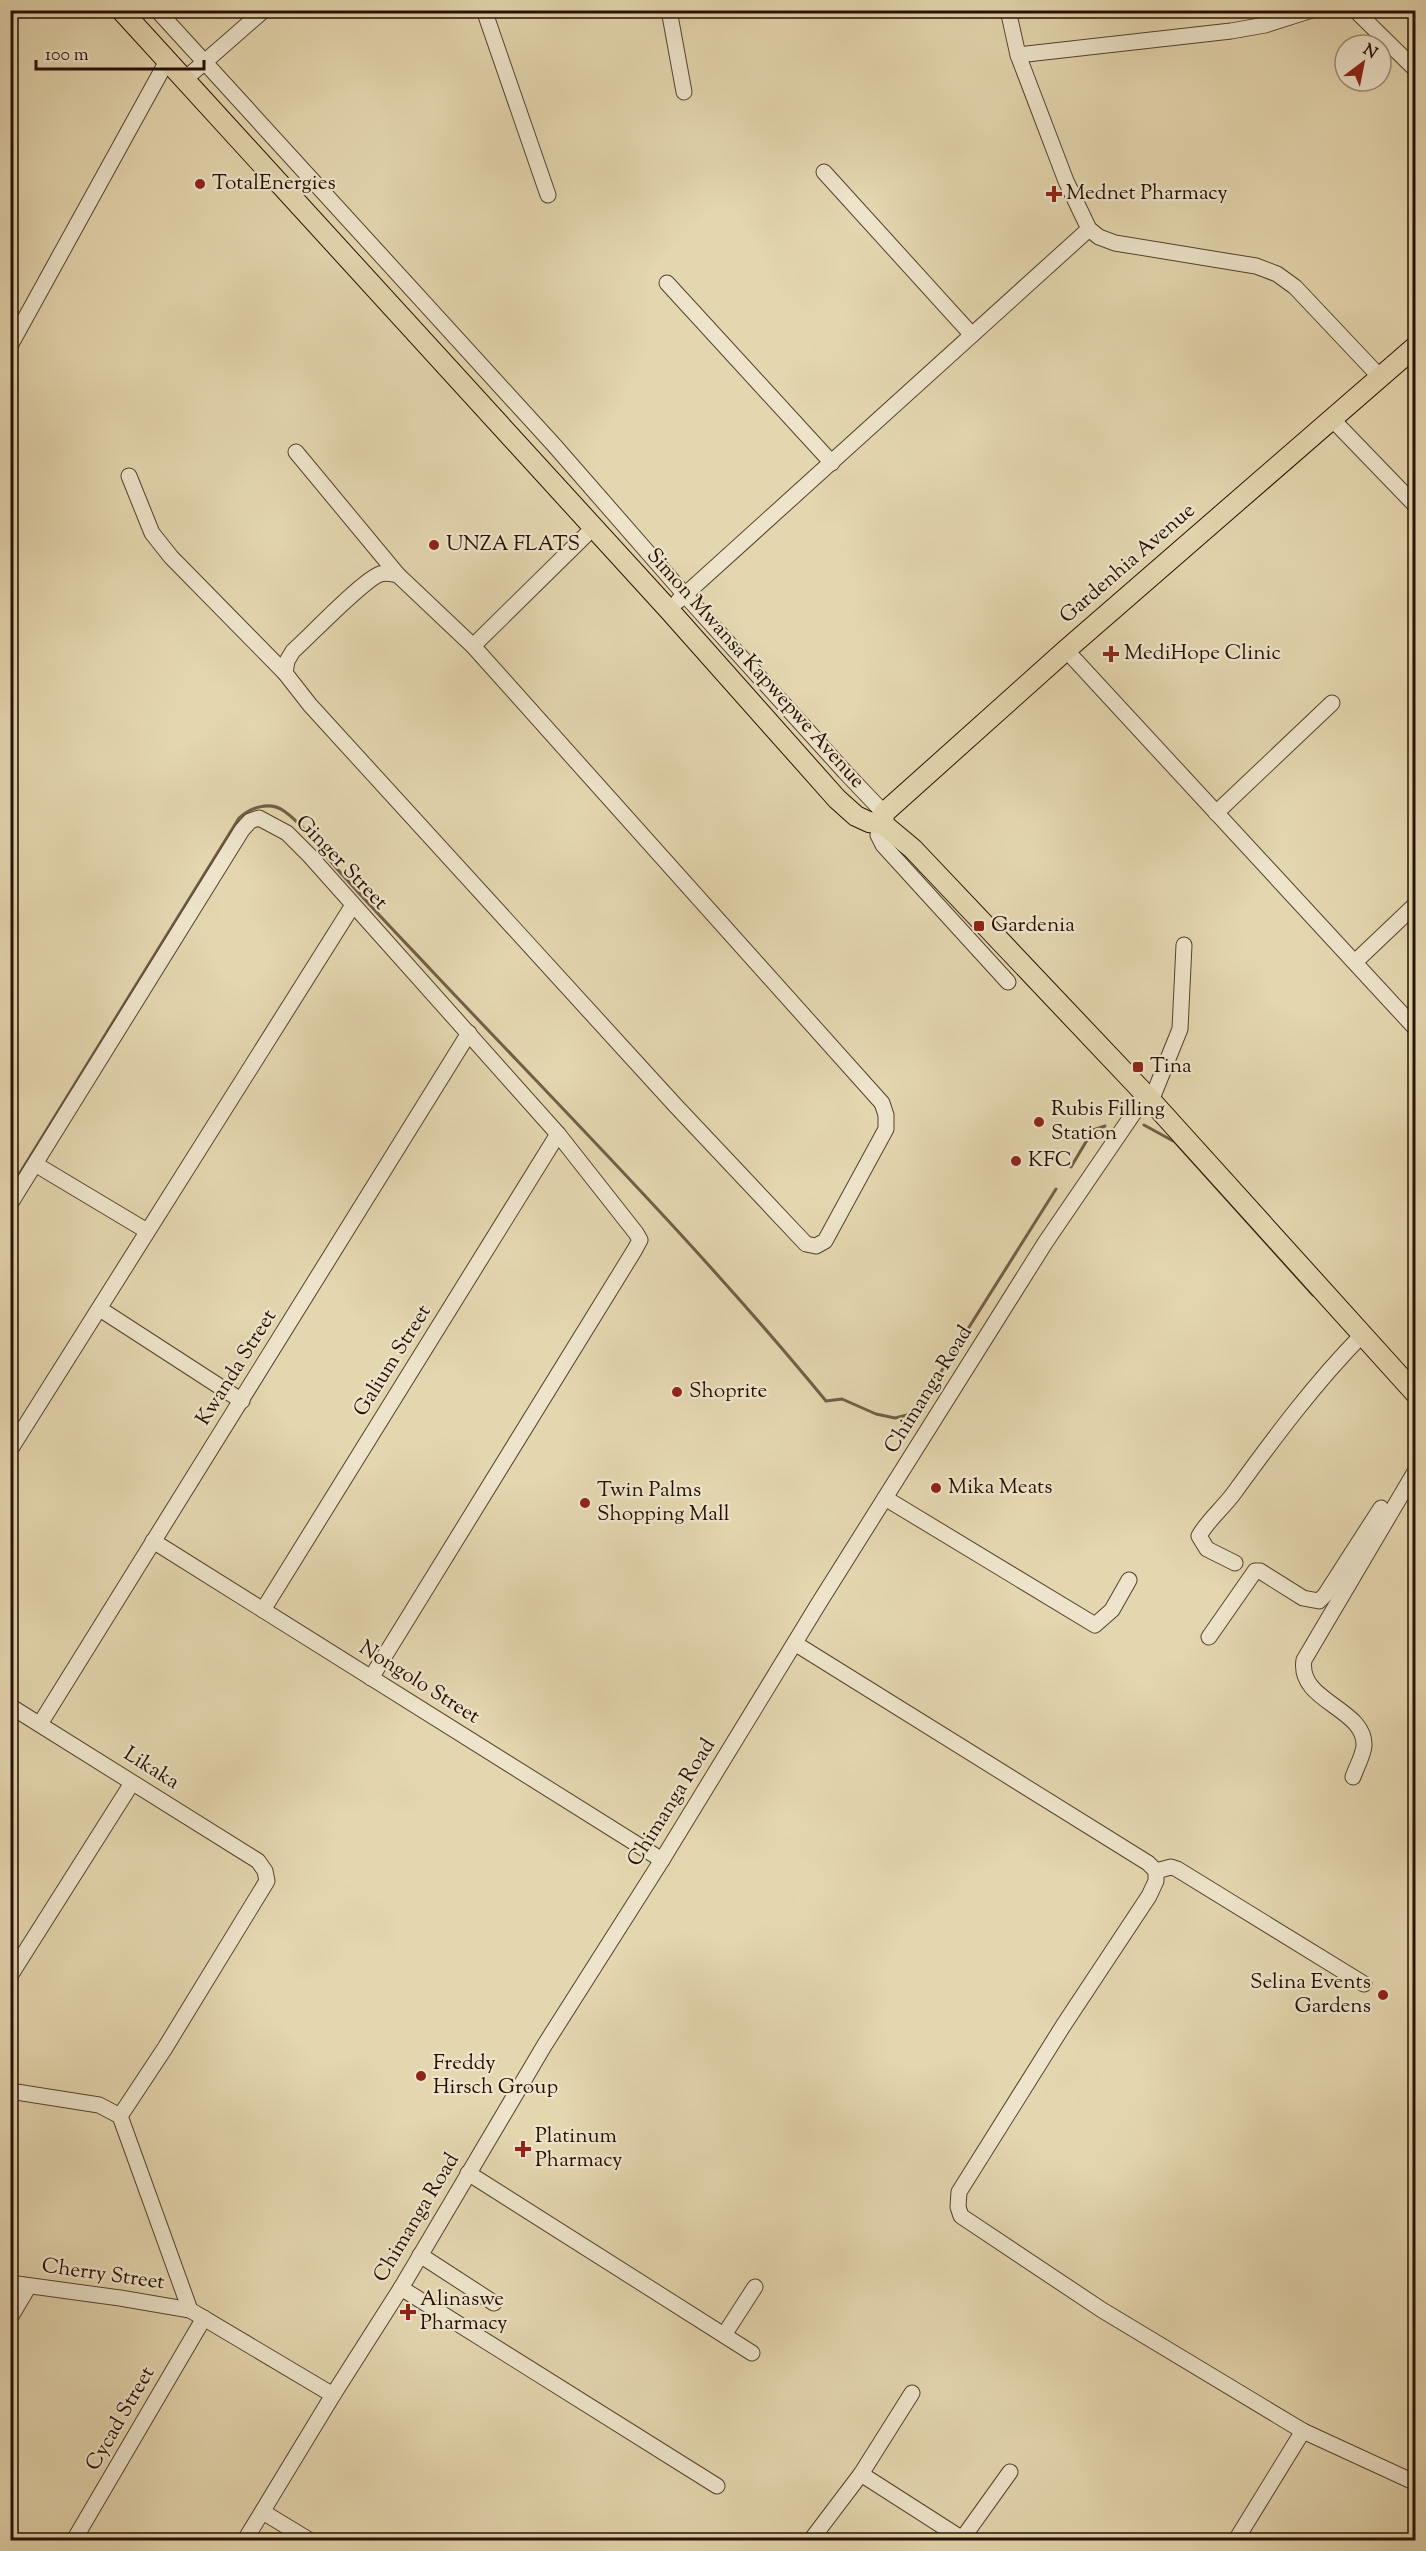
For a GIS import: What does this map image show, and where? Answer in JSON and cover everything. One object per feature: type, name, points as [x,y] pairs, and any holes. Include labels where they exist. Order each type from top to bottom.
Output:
[{"type":"main road","name":"Simon Mwansa Kapwepwe Avenue","points":[[121,10],[669,609],[837,799],[856,816],[869,822],[884,819],[1148,1098],[1416,1394]]},
{"type":"main road","name":"Gardenhia Avenue","points":[[884,819],[1066,650],[1416,346]]},
{"type":"street","points":[[157,10],[554,445],[845,772],[884,819],[878,835],[883,845],[1008,982]]},
{"type":"street","points":[[184,80],[264,10]]},
{"type":"street","points":[[484,10],[548,195]]},
{"type":"street","points":[[669,10],[684,92]]},
{"type":"street","points":[[1008,10],[1018,55],[1066,181],[1089,229],[1100,237],[1115,243],[1256,266],[1276,274],[1295,287],[1380,377]]},
{"type":"street","points":[[1018,55],[1232,31],[1265,25],[1312,10]]},
{"type":"street","points":[[1355,10],[1416,70]]},
{"type":"street","points":[[10,346],[167,61]]},
{"type":"street","points":[[824,172],[972,335]]},
{"type":"street","points":[[669,609],[1089,229]]},
{"type":"street","points":[[667,283],[832,463]]},
{"type":"street","points":[[409,326],[429,309]]},
{"type":"street","points":[[1332,419],[1416,506]]},
{"type":"street","points":[[129,476],[152,533],[171,557],[285,673],[310,705],[675,1105],[806,1244],[816,1246],[825,1241],[886,1129],[886,1115],[882,1104],[473,646],[398,576],[296,452]]},
{"type":"street","points":[[473,646],[594,527]]},
{"type":"street","points":[[285,673],[287,661],[293,651],[365,585],[378,575],[388,572],[398,576]]},
{"type":"street","points":[[1066,650],[1416,1029]]},
{"type":"street","points":[[1216,813],[1332,703]]},
{"type":"street","name":"Ginger Street","points":[[10,1204],[242,831],[250,821],[259,818],[287,833],[353,905],[558,1134],[640,1240],[371,1678]]},
{"type":"street","points":[[1355,962],[1416,904]]},
{"type":"street","points":[[10,1450],[353,905]]},
{"type":"street","name":"Chimanga Road","points":[[245,2541],[401,2288],[592,1967],[662,1860],[885,1498],[1045,1244],[1148,1098],[1180,1029],[1185,945]]},
{"type":"street","name":"Kwanda Street","points":[[40,1724],[469,1034]]},
{"type":"street","name":"Galium Street","points":[[263,1610],[558,1134]]},
{"type":"street","points":[[35,1164],[147,1231]]},
{"type":"street","points":[[100,1309],[242,1401]]},
{"type":"street","points":[[1235,1563],[1208,1549],[1199,1536],[1222,1510],[1314,1386],[1362,1335]]},
{"type":"street","points":[[1209,1637],[1255,1571],[1260,1571],[1303,1598],[1319,1601],[1416,1456]]},
{"type":"street","points":[[1353,1777],[1364,1747],[1362,1734],[1353,1722],[1308,1682],[1302,1672],[1304,1660],[1416,1470]]},
{"type":"street","points":[[885,1498],[1095,1625],[1112,1610],[1129,1580]]},
{"type":"street","name":"Nongolo Street","points":[[153,1541],[662,1860]]},
{"type":"street","points":[[796,1644],[1139,1857],[1156,1871]]},
{"type":"street","name":"Likaka","points":[[10,1706],[258,1861],[265,1871],[267,1881],[165,2048],[120,2116]]},
{"type":"street","points":[[10,1976],[132,1782]]},
{"type":"street","points":[[1156,1871],[1171,1867],[1177,1869],[1364,1984]]},
{"type":"street","points":[[1156,1871],[1156,1881],[1149,1896],[959,2192],[958,2207],[961,2216],[1102,2310],[1303,2431],[1416,2483]]},
{"type":"street","points":[[10,2091],[99,2105],[120,2116],[190,2310],[333,2395]]},
{"type":"street","points":[[468,2174],[752,2353]]},
{"type":"street","points":[[420,2255],[494,2303]]},
{"type":"street","name":"Cherry Street","points":[[10,2283],[190,2310]]},
{"type":"street","points":[[10,2318],[29,2286]]},
{"type":"street","points":[[724,2335],[755,2287]]},
{"type":"street","points":[[401,2288],[717,2486]]},
{"type":"street","name":"Cycad Street","points":[[74,2541],[204,2318]]},
{"type":"street","points":[[811,2541],[861,2474],[912,2393]]},
{"type":"street","points":[[1236,2541],[1303,2431]]},
{"type":"street","points":[[861,2474],[963,2540],[1010,2472]]},
{"type":"street","points":[[264,2512],[309,2541]]},
{"type":"waterway","points":[[10,1189],[239,818],[255,808],[267,806],[279,808],[292,817],[373,909],[682,1236],[826,1401],[842,1399],[876,1414],[895,1418],[915,1413],[1056,1189]]},
{"type":"waterway","points":[[1144,1125],[1175,1142],[1313,1295]]},
{"type":"waterway","points":[[1071,1167],[1093,1130],[1105,1126]]},
{"type":"place","name":"TotalEnergies","points":[[200,184]]},
{"type":"place","name":"Mednet Pharmacy","points":[[1054,194]]},
{"type":"place","name":"UNZA FLATS","points":[[434,545]]},
{"type":"place","name":"MediHope Clinic","points":[[1111,654]]},
{"type":"place","name":"Gardenia","points":[[979,926]]},
{"type":"place","name":"Tina","points":[[1138,1067]]},
{"type":"place","name":"Rubis Filling Station","points":[[1039,1122]]},
{"type":"place","name":"KFC","points":[[1016,1161]]},
{"type":"place","name":"Shoprite","points":[[677,1392]]},
{"type":"place","name":"Mika Meats","points":[[936,1488]]},
{"type":"place","name":"Twin Palms Shopping Mall","points":[[585,1503]]},
{"type":"place","name":"Selina Events Gardens","points":[[1383,1995]]},
{"type":"place","name":"Freddy Hirsch Group","points":[[421,2076]]},
{"type":"place","name":"Platinum Pharmacy","points":[[523,2149]]},
{"type":"place","name":"Alinaswe Pharmacy","points":[[408,2312]]}]
